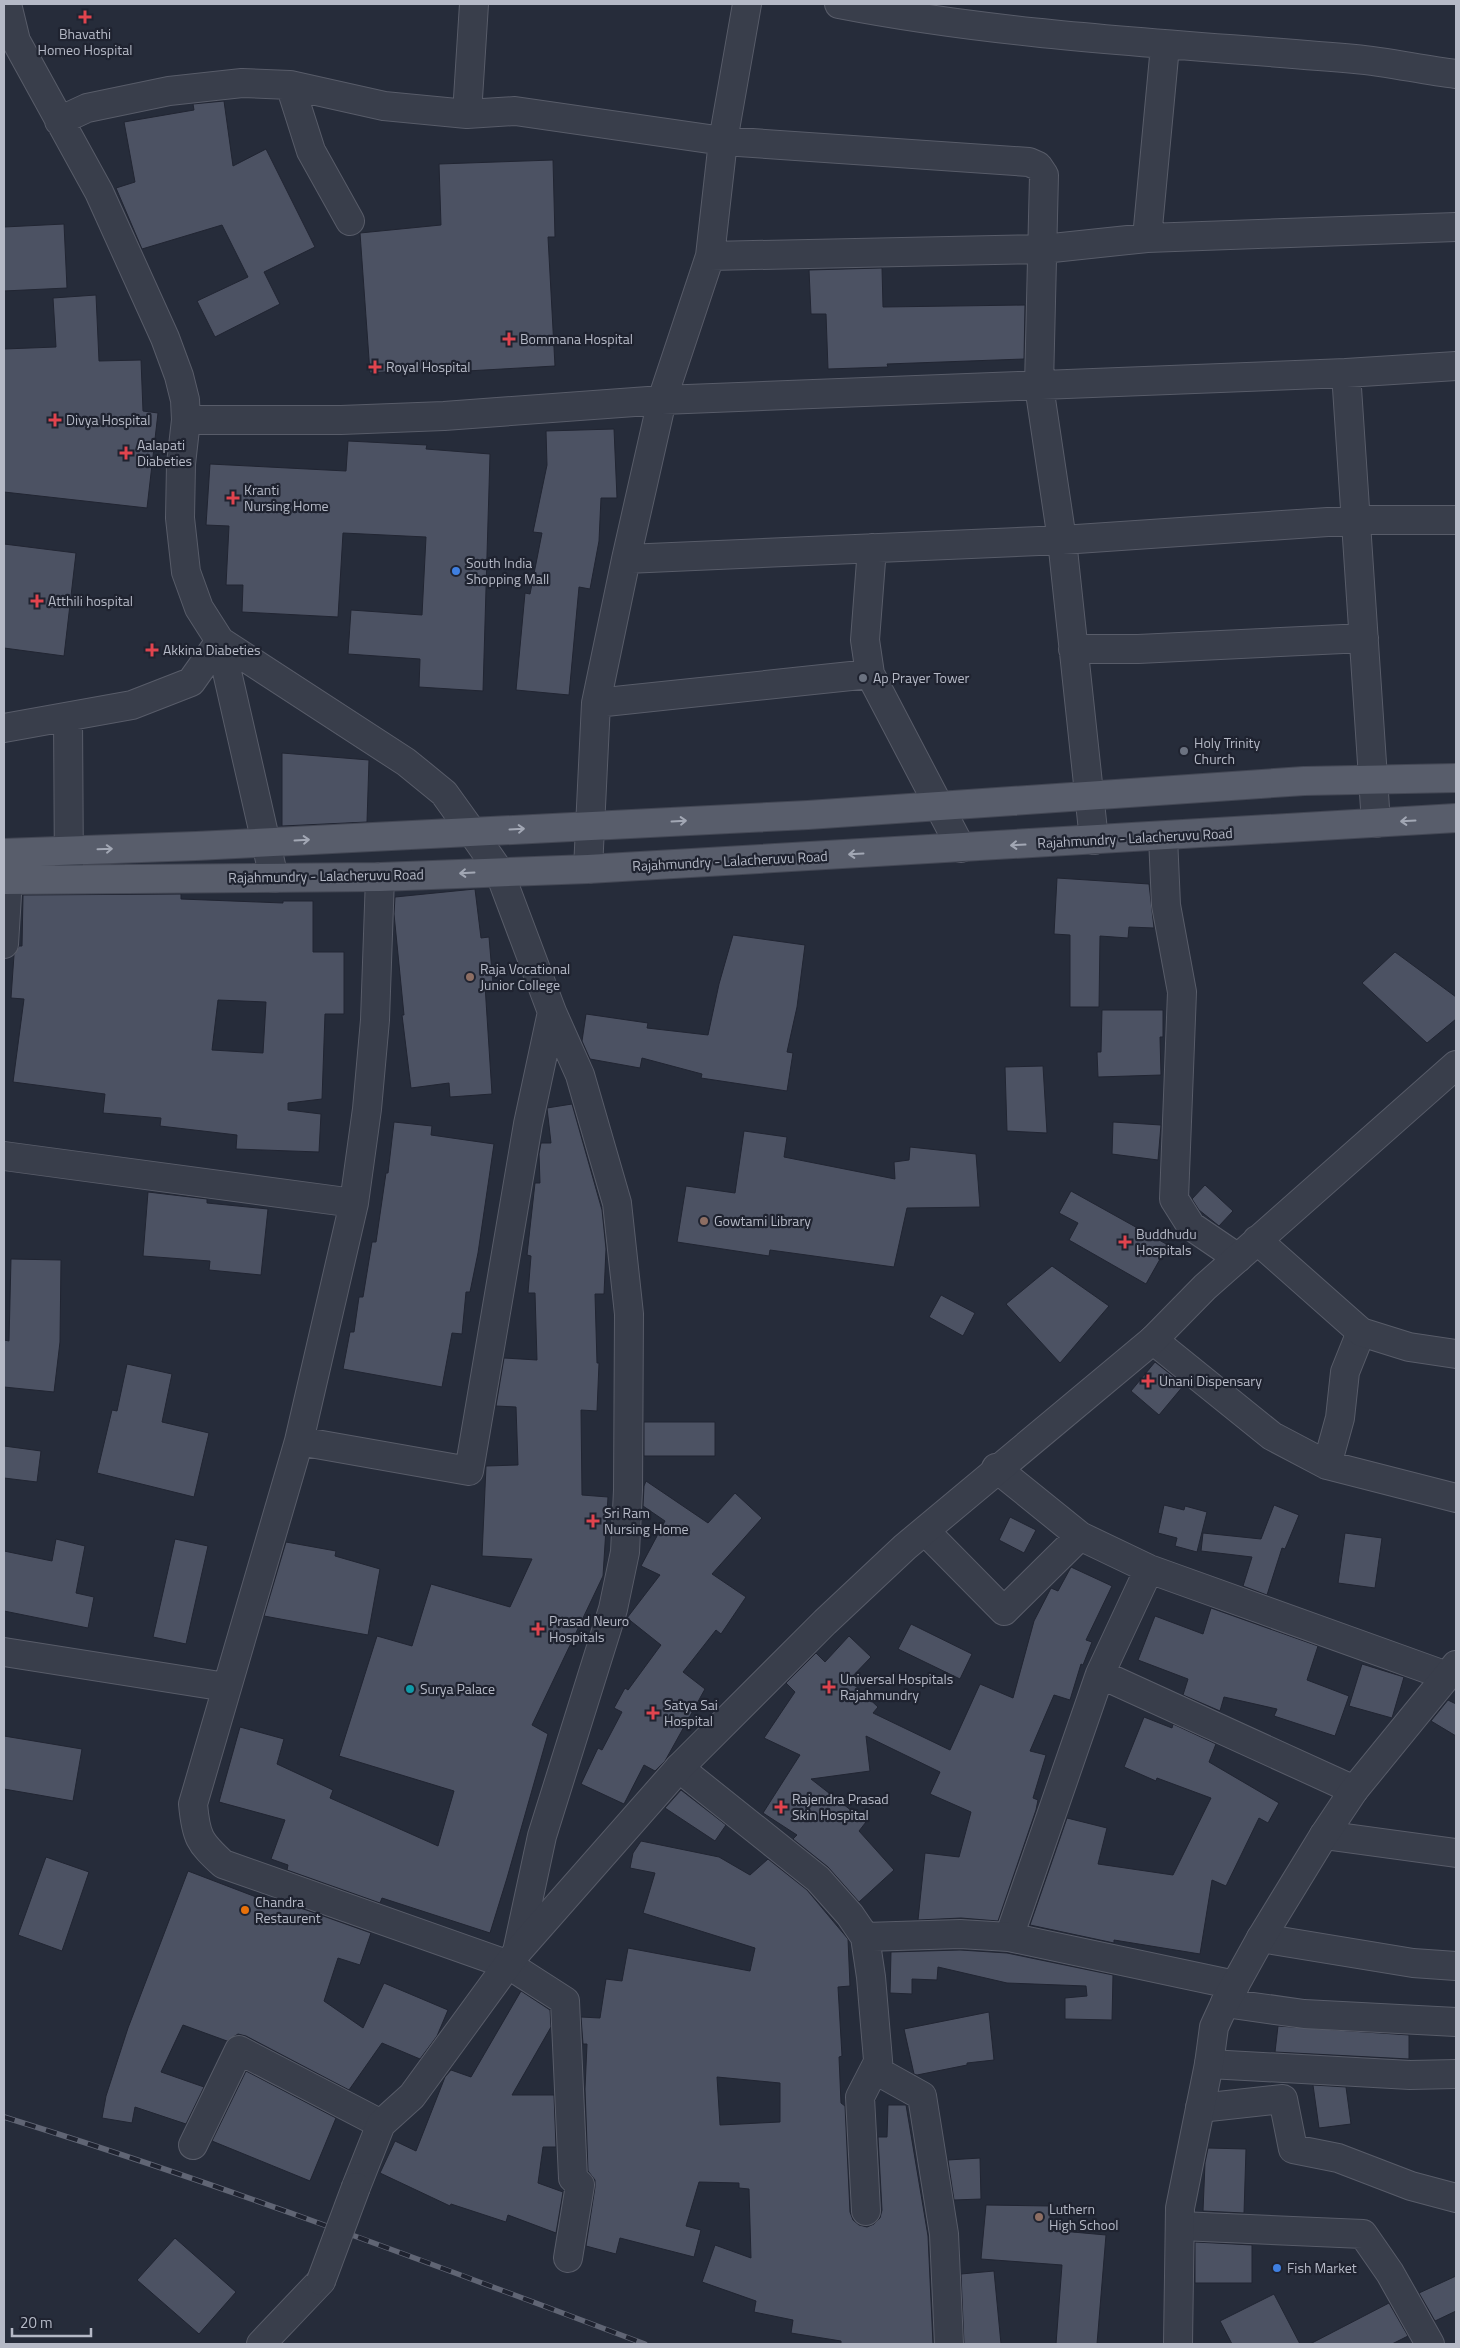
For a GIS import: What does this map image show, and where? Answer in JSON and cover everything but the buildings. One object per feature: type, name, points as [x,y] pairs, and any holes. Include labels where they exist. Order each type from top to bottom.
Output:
[{"type":"main road","points":[[4,853],[590,826],[939,806],[1304,781],[1456,778]]},
{"type":"main road","name":"Rajahmundry - Lalacheruvu Road","points":[[6,880],[380,877],[499,871],[588,870],[1456,818]]},
{"type":"street","points":[[7,4],[16,41],[99,192],[165,338],[179,376],[186,420],[181,464],[180,518],[186,572],[199,608],[220,641],[274,878]]},
{"type":"street","points":[[467,114],[474,4]]},
{"type":"street","points":[[588,870],[596,703],[662,400],[710,256],[723,141],[747,4]]},
{"type":"street","points":[[839,4],[908,17],[1165,46],[1357,60],[1456,74]]},
{"type":"street","points":[[1148,238],[1165,46]]},
{"type":"street","points":[[59,121],[87,108],[169,91],[242,83],[290,86],[384,106],[467,114],[515,112],[723,141],[1029,162],[1038,166],[1044,175],[1039,386],[1062,540],[1094,840]]},
{"type":"street","points":[[290,86],[310,151],[350,221]]},
{"type":"street","points":[[710,256],[1043,249],[1148,238],[1456,227]]},
{"type":"street","points":[[186,420],[341,420],[425,417],[662,400],[1346,373],[1456,366]]},
{"type":"street","points":[[1346,373],[1376,823]]},
{"type":"street","points":[[626,559],[1062,540],[1356,520],[1456,520]]},
{"type":"street","points":[[872,548],[865,640],[870,674],[961,848]]},
{"type":"street","points":[[1073,649],[1138,649],[1364,638]]},
{"type":"street","points":[[4,728],[132,705],[191,682],[220,641]]},
{"type":"street","points":[[220,641],[406,762],[444,793],[472,832],[499,871],[552,1012],[580,1075],[617,1203],[629,1314],[628,1490],[625,1552],[613,1609],[542,1836],[513,1959]]},
{"type":"street","points":[[596,703],[870,674]]},
{"type":"street","points":[[68,717],[69,879]]},
{"type":"street","points":[[1162,837],[1166,906],[1182,992],[1174,1199],[1191,1226],[1247,1249],[1361,1332],[1409,1347],[1456,1354]]},
{"type":"street","points":[[380,877],[375,1020],[367,1109],[354,1203],[299,1441],[193,1804],[195,1830],[204,1846],[223,1864],[513,1959],[565,2001],[573,2178],[580,2185],[568,2258]]},
{"type":"street","points":[[4,944],[6,880]]},
{"type":"street","points":[[299,1441],[470,1470],[528,1124],[552,1012]]},
{"type":"street","points":[[261,2344],[320,2281],[381,2124],[412,2096],[513,1959],[678,1768],[824,1622],[905,1547],[926,1532],[996,1468],[1153,1340],[1247,1249],[1456,1064]]},
{"type":"street","points":[[4,1156],[354,1203]]},
{"type":"street","points":[[1327,1465],[1340,1418],[1345,1372],[1361,1332]]},
{"type":"street","points":[[1153,1340],[1272,1436],[1327,1465],[1456,1498]]},
{"type":"street","points":[[996,1468],[1080,1536],[1149,1569],[1452,1670],[1354,1790],[1261,1938],[1214,2027],[1209,2064],[1180,2208],[1178,2344]]},
{"type":"street","points":[[926,1532],[1004,1611],[1080,1536]]},
{"type":"street","points":[[1009,1937],[1100,1674],[1149,1569]]},
{"type":"street","points":[[4,1652],[226,1687]]},
{"type":"street","points":[[1100,1674],[1354,1790]]},
{"type":"street","points":[[678,1768],[818,1880],[850,1915],[865,1937],[871,1978],[879,2072],[922,2096],[944,2234],[949,2344]]},
{"type":"street","points":[[1324,1835],[1456,1853]]},
{"type":"street","points":[[865,1937],[960,1934],[1009,1937],[1304,2014],[1456,2022]]},
{"type":"street","points":[[1261,1938],[1413,1963],[1456,1966]]},
{"type":"street","points":[[193,2145],[239,2050],[381,2124]]},
{"type":"street","points":[[866,2211],[860,2097],[878,2062]]},
{"type":"street","points":[[1209,2064],[1410,2076],[1456,2074]]},
{"type":"street","points":[[1200,2108],[1283,2099],[1293,2149],[1338,2158],[1411,2186],[1456,2198]]},
{"type":"street","points":[[1180,2226],[1363,2234],[1390,2273],[1430,2344]]},
{"type":"railway","points":[[4,2117],[246,2197],[645,2344]]},
{"type":"place","name":"Bhavathi Homeo Hospital","points":[[85,17]]},
{"type":"place","name":"Bommana Hospital","points":[[509,339]]},
{"type":"place","name":"Royal Hospital","points":[[375,367]]},
{"type":"place","name":"Divya Hospital","points":[[55,420]]},
{"type":"place","name":"Aalapati Diabeties","points":[[126,453]]},
{"type":"place","name":"Kranti Nursing Home","points":[[233,498]]},
{"type":"place","name":"South India Shopping Mall","points":[[456,571]]},
{"type":"place","name":"Atthili hospital","points":[[37,601]]},
{"type":"place","name":"Akkina Diabeties","points":[[152,650]]},
{"type":"place","name":"Ap Prayer Tower","points":[[863,678]]},
{"type":"place","name":"Holy Trinity Church","points":[[1184,751]]},
{"type":"place","name":"Raja Vocational Junior College","points":[[470,977]]},
{"type":"place","name":"Gowtami Library","points":[[704,1221]]},
{"type":"place","name":"Buddhudu Hospitals","points":[[1125,1242]]},
{"type":"place","name":"Unani Dispensary","points":[[1148,1381]]},
{"type":"place","name":"Sri Ram Nursing Home","points":[[593,1521]]},
{"type":"place","name":"Prasad Neuro Hospitals","points":[[538,1629]]},
{"type":"place","name":"Universal Hospitals Rajahmundry","points":[[829,1687]]},
{"type":"place","name":"Surya Palace","points":[[410,1689]]},
{"type":"place","name":"Satya Sai Hospital","points":[[653,1713]]},
{"type":"place","name":"Rajendra Prasad Skin Hospital","points":[[781,1807]]},
{"type":"place","name":"Chandra Restaurent","points":[[245,1910]]},
{"type":"place","name":"Luthern High School","points":[[1039,2217]]},
{"type":"place","name":"Fish Market","points":[[1277,2268]]}]
